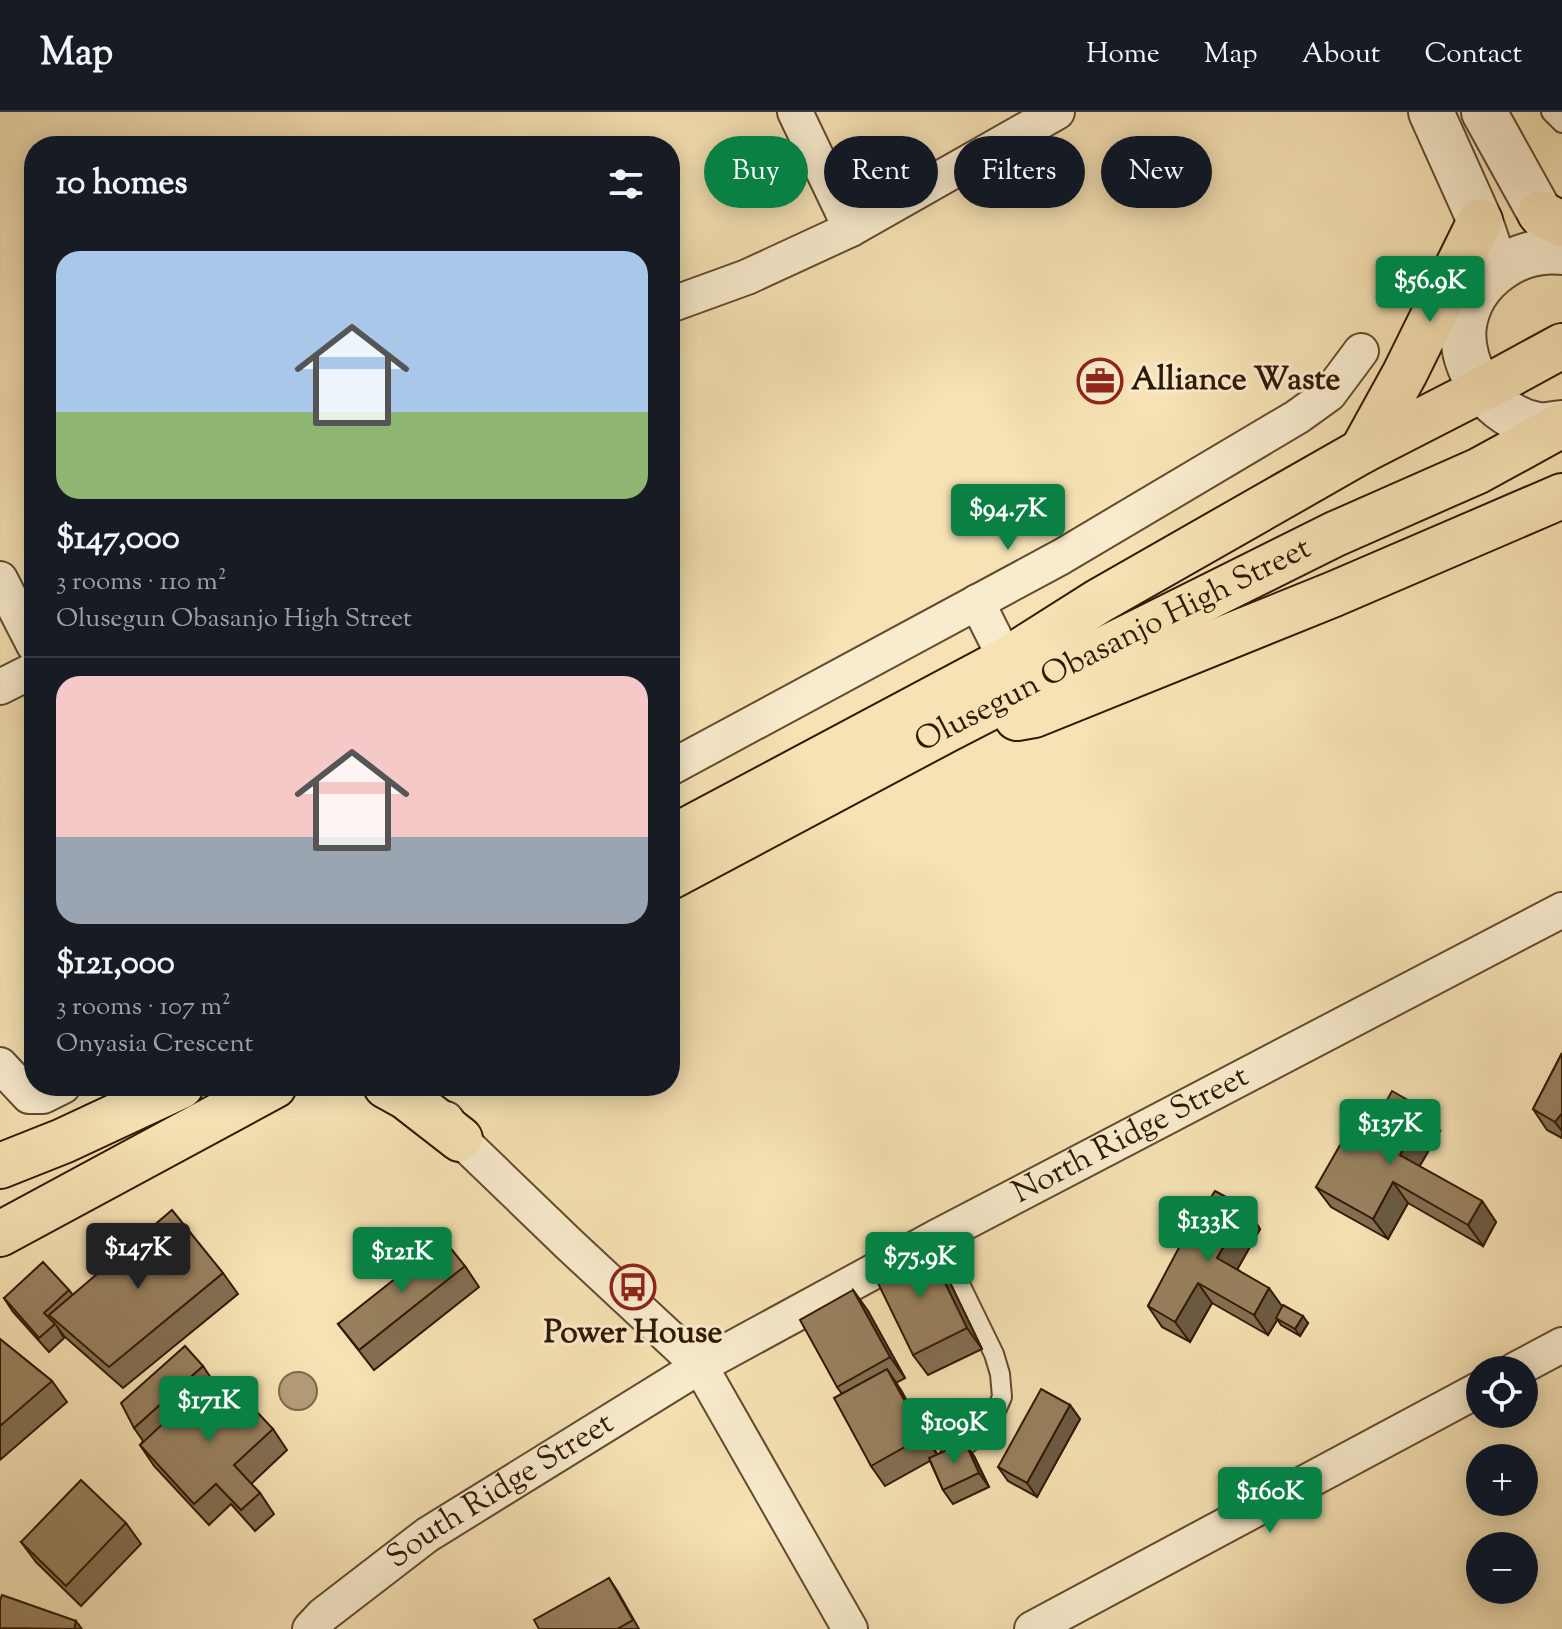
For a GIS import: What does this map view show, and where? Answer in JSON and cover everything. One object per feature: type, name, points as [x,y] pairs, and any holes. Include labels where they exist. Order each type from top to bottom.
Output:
[{"type":"main road","points":[[1362,451],[1405,373],[1480,221]]},
{"type":"main road","name":"Olusegun Obasanjo High Street","points":[[680,834],[1006,660],[1099,601],[1362,451],[1562,346]]},
{"type":"main road","name":"Olusegun Obasanjo High Street","points":[[680,872],[948,729],[1335,534],[1478,471],[1562,424]]},
{"type":"main road","points":[[948,729],[1034,715],[1334,594],[1562,496]]},
{"type":"main road","points":[[0,1166],[63,1141],[160,1096]]},
{"type":"main road","points":[[0,1234],[255,1096]]},
{"type":"main road","points":[[404,1096],[438,1106]]},
{"type":"main road","points":[[0,1131],[63,1141]]},
{"type":"street","points":[[795,112],[851,229]]},
{"type":"street","points":[[680,301],[747,277],[851,229],[1057,112]]},
{"type":"street","points":[[1431,112],[1480,221],[1496,270]]},
{"type":"street","points":[[1484,112],[1555,226]]},
{"type":"street","name":"Olusegun Obasanjo High Street","points":[[1562,252],[1547,250],[1520,256],[1496,270],[1475,295],[1464,326],[1466,358],[1493,403],[1514,417],[1539,425],[1562,424]]},
{"type":"street","points":[[680,763],[1061,557],[1297,417],[1329,394],[1361,351]]},
{"type":"street","points":[[0,579],[24,626]]},
{"type":"street","points":[[977,602],[1006,660]]},
{"type":"street","points":[[0,687],[24,675]]},
{"type":"street","name":"North Ridge Street","points":[[700,1366],[937,1237],[1562,910]]},
{"type":"street","points":[[0,1065],[24,1091]]},
{"type":"street","points":[[438,1106],[700,1366],[841,1626]]},
{"type":"street","points":[[1538,1358],[1562,1345]]},
{"type":"street","name":"South Ridge Street","points":[[310,1629],[323,1615],[427,1535],[700,1366]]},
{"type":"street","points":[[1032,1629],[1466,1396]]},
{"type":"lane","points":[[1551,112],[1562,123]]},
{"type":"lane","points":[[937,1237],[994,1354],[1002,1397],[988,1429],[938,1465]]},
{"type":"shaded area","points":[[298,1372],[312,1377],[317,1391],[312,1405],[298,1410],[284,1405],[279,1391],[284,1377]]},
{"type":"building","points":[[1562,1053],[1562,1113],[1555,1122],[1533,1109]]},
{"type":"building","points":[[1392,1091],[1425,1110],[1400,1155],[1482,1201],[1468,1225],[1393,1182],[1373,1219],[1316,1187],[1351,1126],[1367,1136]]},
{"type":"building","points":[[1215,1191],[1246,1208],[1217,1258],[1269,1288],[1254,1315],[1198,1283],[1175,1322],[1148,1306],[1183,1240]]},
{"type":"building","points":[[172,1210],[223,1273],[109,1367],[49,1315]]},
{"type":"building","points":[[444,1240],[465,1266],[359,1350],[338,1324]]},
{"type":"building","points":[[927,1246],[967,1328],[913,1355],[873,1273]]},
{"type":"building","points":[[43,1262],[69,1290],[44,1313],[55,1324],[39,1338],[4,1298]]},
{"type":"building","points":[[853,1290],[890,1357],[837,1387],[800,1320]]},
{"type":"building","points":[[1283,1305],[1303,1316],[1295,1329],[1276,1318]]},
{"type":"building","points":[[0,1339],[52,1381],[0,1426]]},
{"type":"building","points":[[185,1346],[203,1366],[134,1428],[121,1403]]},
{"type":"building","points":[[887,1369],[924,1436],[871,1466],[834,1398]]},
{"type":"building","points":[[211,1379],[220,1390],[229,1382],[273,1429],[234,1465],[260,1493],[241,1510],[216,1484],[194,1504],[140,1445]]},
{"type":"building","points":[[1041,1389],[1070,1405],[1027,1483],[998,1467]]},
{"type":"building","points":[[965,1442],[979,1473],[943,1490],[929,1458]]},
{"type":"building","points":[[81,1480],[126,1523],[66,1586],[21,1542]]},
{"type":"building","points":[[609,1578],[633,1620],[617,1629],[539,1629],[534,1620]]},
{"type":"building","points":[[2,1595],[76,1621],[74,1629],[0,1628]]},
{"type":"place","name":"Alliance Waste","points":[[1100,381]]},
{"type":"place","name":"Power House","points":[[633,1287]]}]
